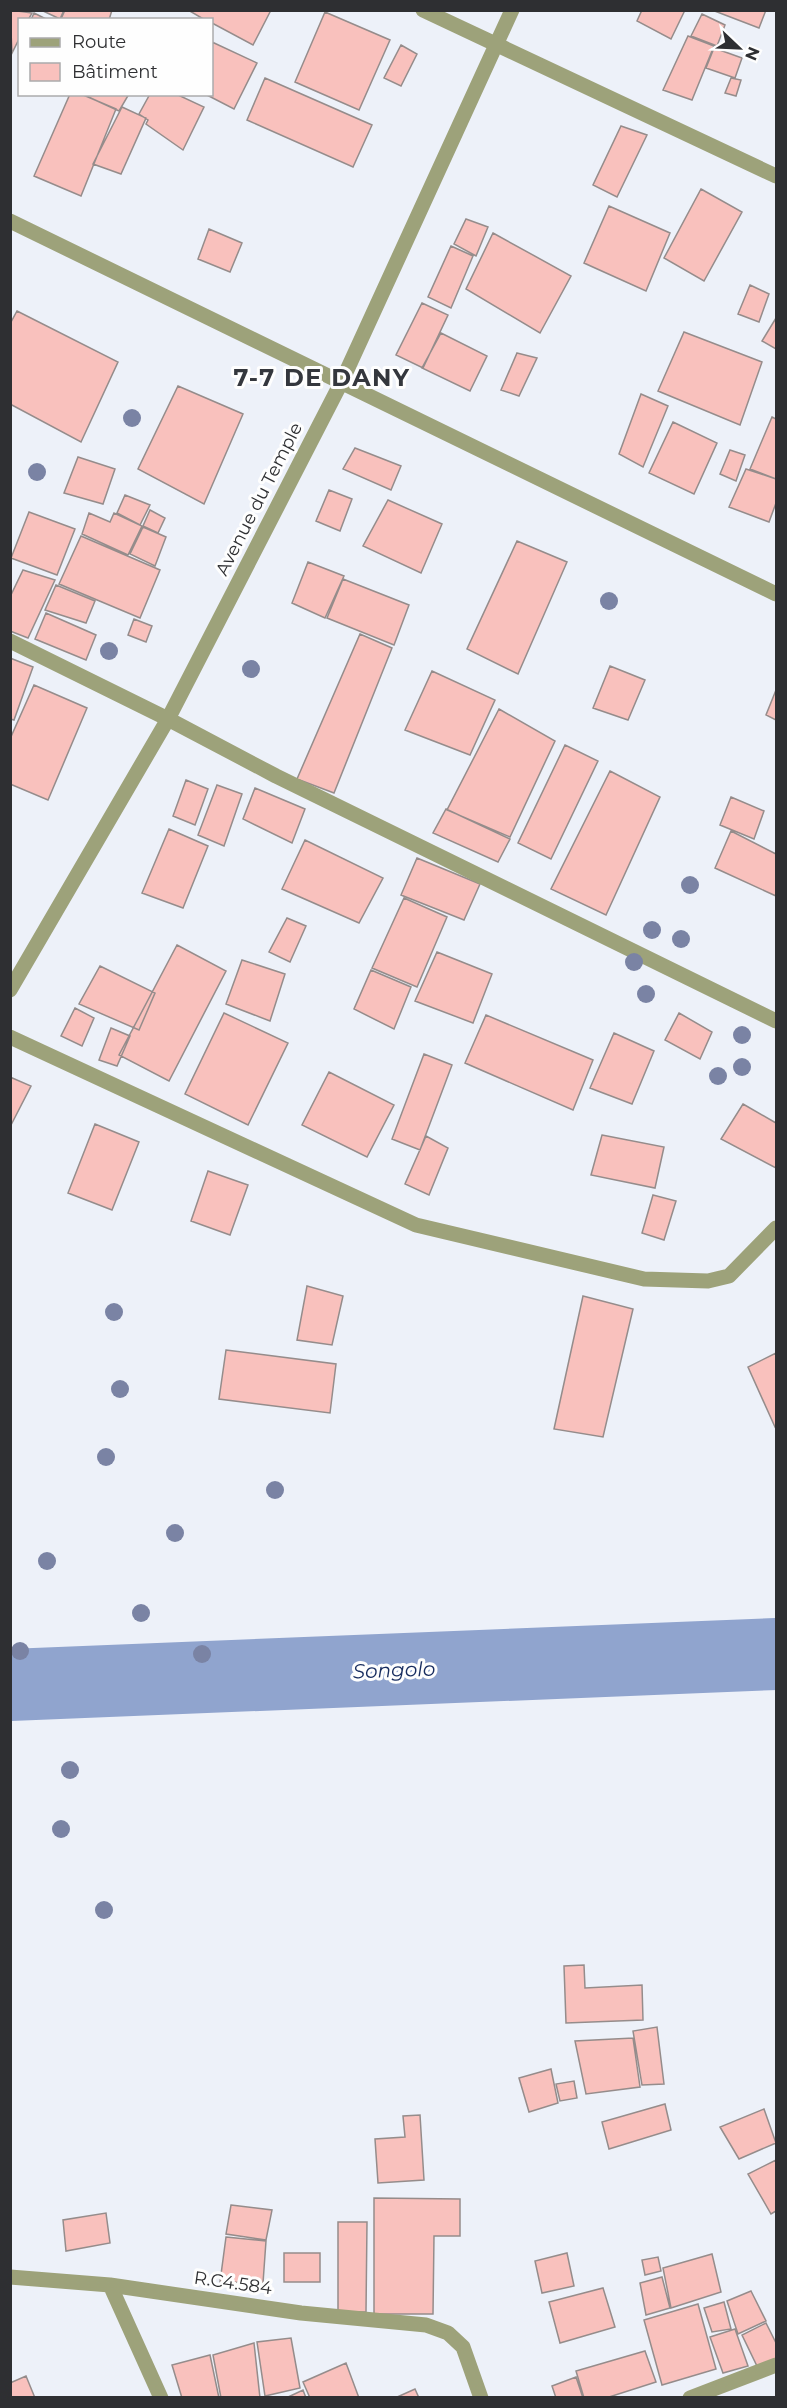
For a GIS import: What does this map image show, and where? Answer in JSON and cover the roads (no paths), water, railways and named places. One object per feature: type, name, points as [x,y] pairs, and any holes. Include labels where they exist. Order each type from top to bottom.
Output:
[{"type":"street","points":[[423,10],[495,46],[777,176]]},
{"type":"street","name":"Avenue du Temple","points":[[10,990],[168,719],[342,381],[512,10]]},
{"type":"street","points":[[10,221],[777,594]]},
{"type":"street","points":[[10,641],[168,719],[276,776],[777,1021]]},
{"type":"street","points":[[10,1037],[416,1225],[644,1279],[708,1281],[729,1276],[777,1228]]},
{"type":"street","name":"R.C4.584","points":[[10,2277],[110,2285],[301,2313],[426,2325],[448,2333],[463,2347],[482,2397]]},
{"type":"street","points":[[110,2285],[161,2397]]},
{"type":"street","points":[[690,2397],[777,2365]]},
{"type":"waterway","name":"Songolo","points":[[10,1685],[776,1654]]},
{"type":"district","name":"7-7 DE DANY","points":[[322,377]]}]
